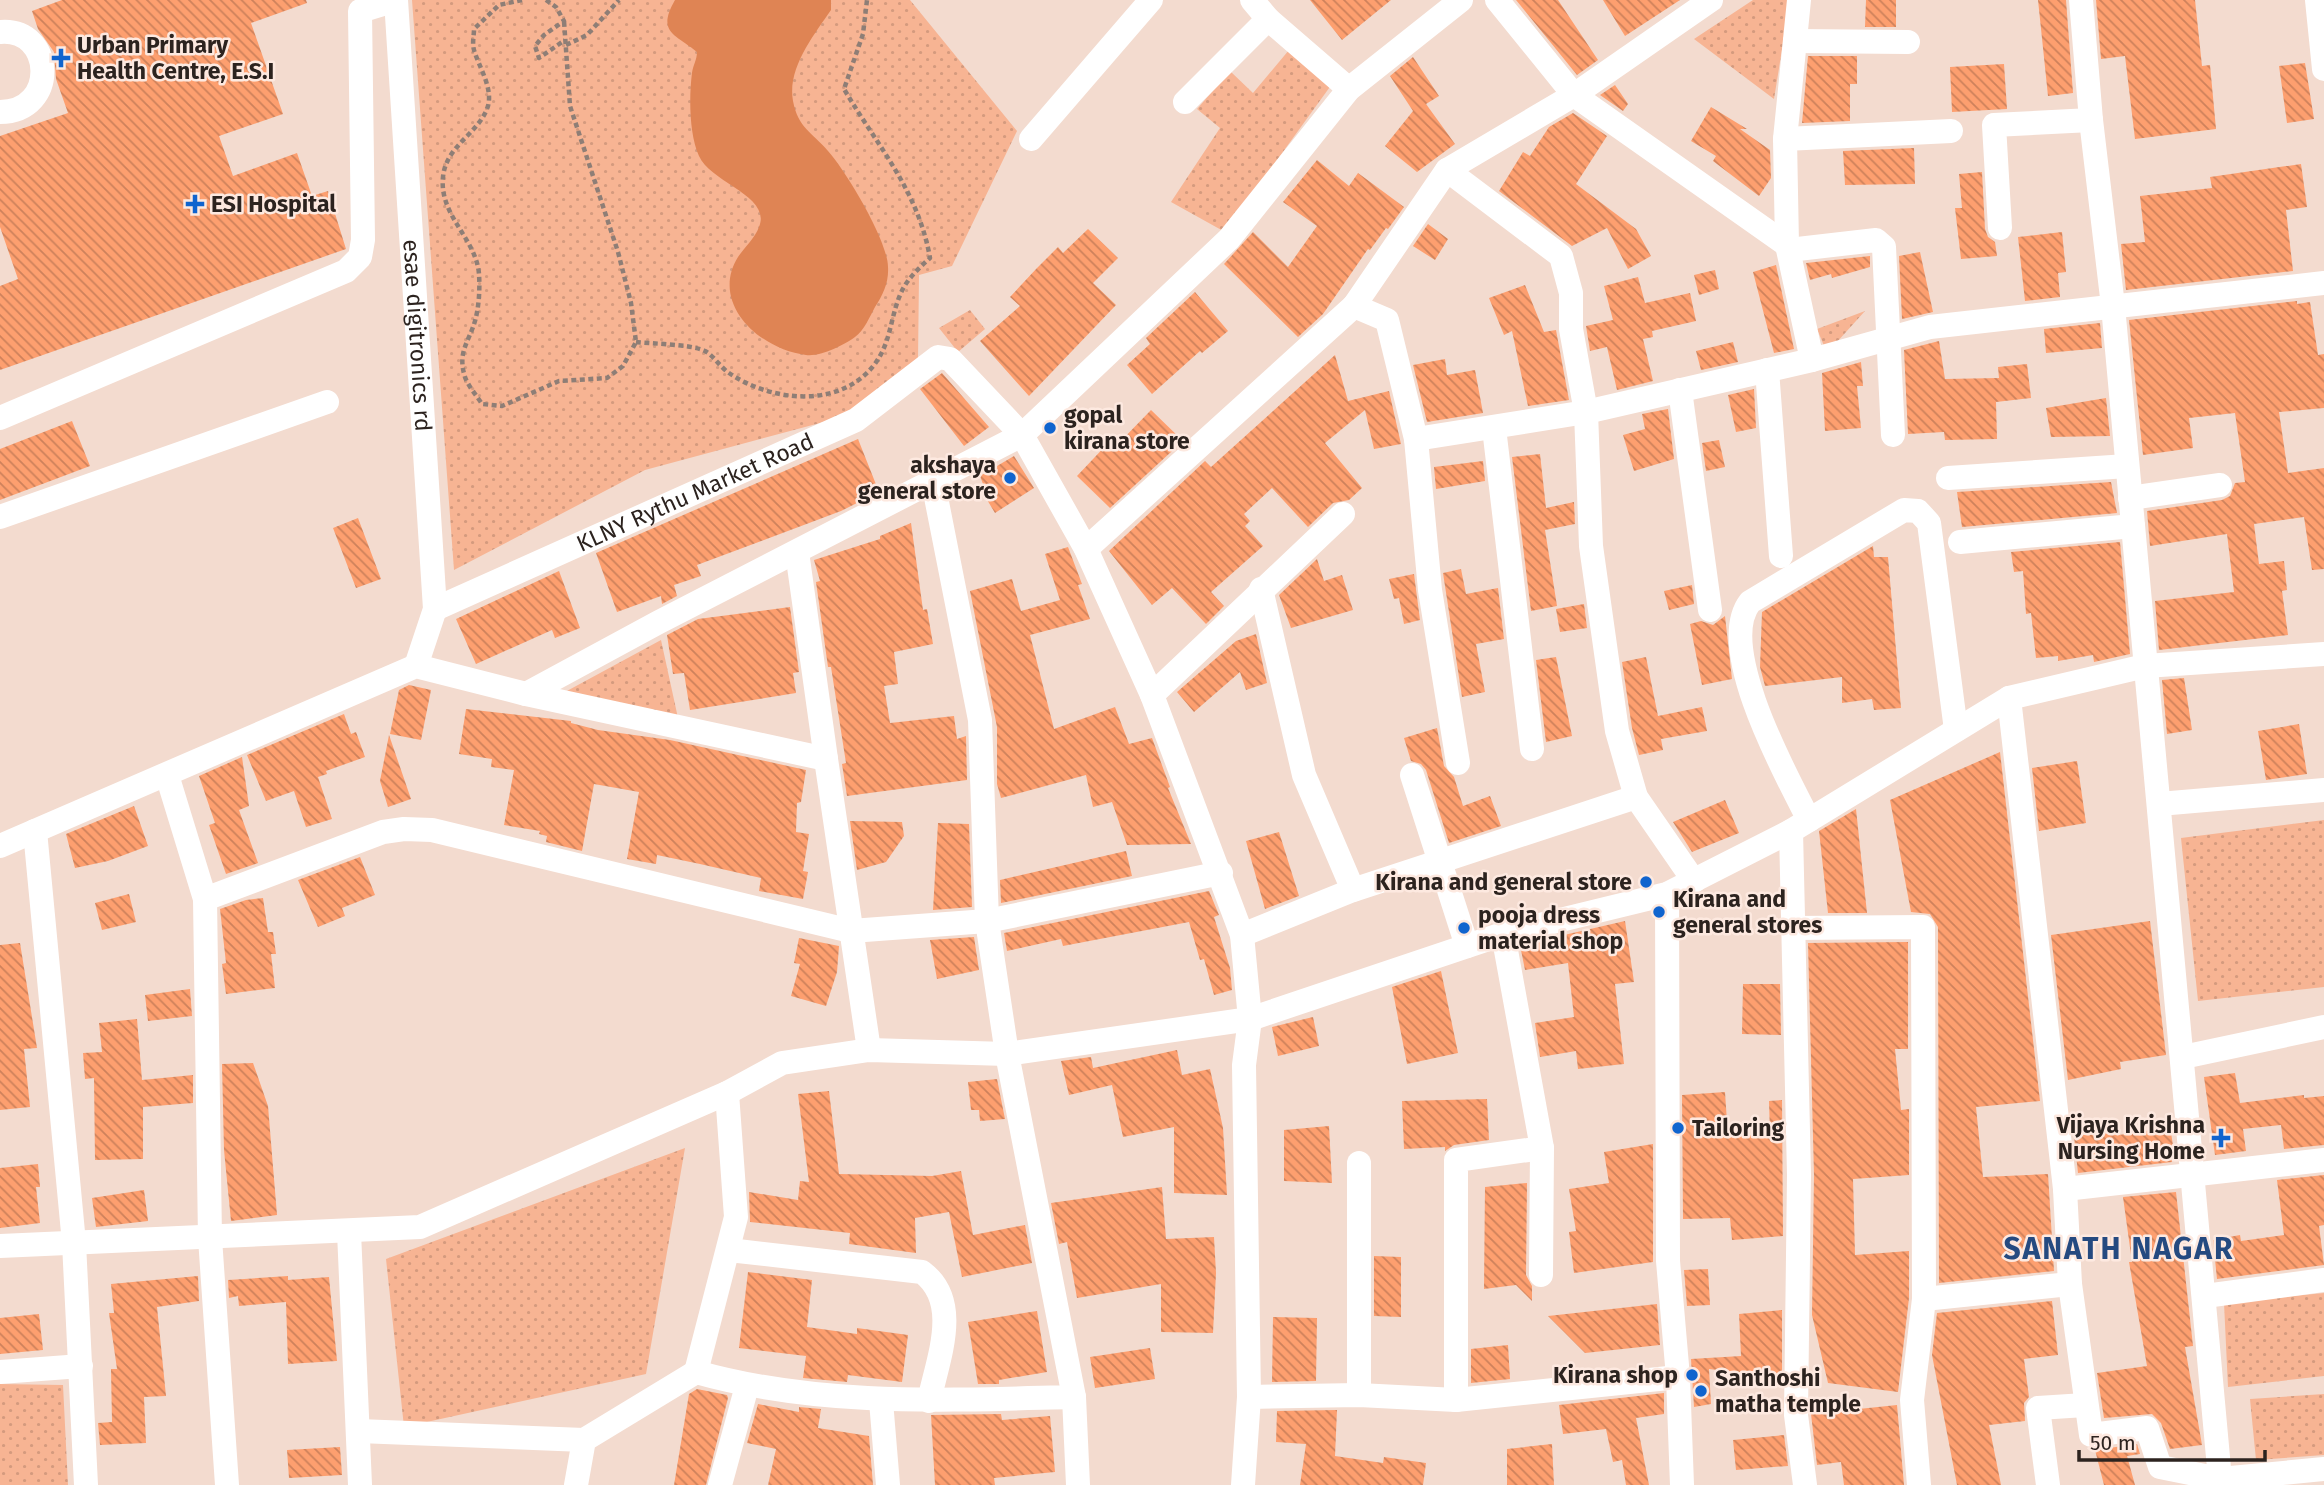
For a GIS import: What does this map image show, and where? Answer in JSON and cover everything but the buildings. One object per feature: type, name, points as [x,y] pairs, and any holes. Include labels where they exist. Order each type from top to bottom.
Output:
[{"type":"street","points":[[0,418],[346,271],[360,257],[363,240],[359,6],[396,0]]},
{"type":"street","name":"esae digitronics rd","points":[[396,0],[435,609],[416,666]]},
{"type":"street","points":[[1031,139],[1151,0]]},
{"type":"street","points":[[1252,0],[1268,19],[1349,89]]},
{"type":"street","points":[[526,695],[659,622],[1022,435],[1229,239],[1349,89],[1461,0]]},
{"type":"street","points":[[1497,0],[1574,95],[1788,248],[1881,242],[1885,252],[1892,435]]},
{"type":"street","points":[[1086,549],[1354,306],[1447,170],[1574,95],[1711,0]]},
{"type":"street","points":[[1799,0],[1785,139],[1788,248],[1812,360]]},
{"type":"street","points":[[2081,0],[2091,120],[2113,306],[2220,1482]]},
{"type":"street","points":[[2317,0],[2324,69]]},
{"type":"street","points":[[1185,102],[1268,19]]},
{"type":"street","points":[[0,32],[22,36],[36,47],[43,64],[42,82],[34,98],[20,109],[0,112]]},
{"type":"street","points":[[1795,41],[1908,42]]},
{"type":"street","points":[[2000,228],[1994,125],[2091,120]]},
{"type":"street","points":[[1785,139],[1951,131]]},
{"type":"street","points":[[1447,170],[1561,256],[1571,293],[1571,329],[1586,412],[1591,546],[1617,731],[1636,797],[1694,881]]},
{"type":"street","points":[[1416,439],[1586,412],[1812,360],[1930,327],[2324,283]]},
{"type":"street","points":[[1354,306],[1387,320],[1416,439],[1430,590],[1458,763]]},
{"type":"street","name":"KLNY Rythu Market Road","points":[[435,609],[856,421],[938,357],[945,356],[1022,435]]},
{"type":"street","points":[[1767,370],[1781,556]]},
{"type":"street","points":[[1680,390],[1710,610]]},
{"type":"street","points":[[0,517],[327,402]]},
{"type":"street","points":[[1494,428],[1532,749]]},
{"type":"street","points":[[1022,435],[1086,549],[1152,695],[1221,873],[1242,935],[1250,1019],[1244,1065],[1249,1397],[1243,1485]]},
{"type":"street","points":[[1948,478],[2127,467]]},
{"type":"street","points":[[933,482],[979,720],[987,921],[1007,1054],[1074,1397],[1078,1485]]},
{"type":"street","points":[[2130,498],[2220,485]]},
{"type":"street","points":[[1805,1485],[1796,1415],[1799,1175],[1793,928],[1800,826],[1759,721],[1740,642],[1741,614],[1750,602],[1904,510],[1918,511],[1929,523],[1956,730]]},
{"type":"street","points":[[1152,695],[1343,514]]},
{"type":"street","points":[[1960,542],[2133,526]]},
{"type":"street","points":[[797,552],[869,1049]]},
{"type":"street","points":[[1261,589],[1304,775],[1353,890]]},
{"type":"street","points":[[0,1246],[420,1227],[727,1093],[782,1063],[869,1049],[1007,1054],[1250,1019],[1503,934],[1667,894],[1800,826],[2009,698],[2146,666],[2324,654]]},
{"type":"street","points":[[0,846],[416,666],[526,695],[826,759]]},
{"type":"street","points":[[2009,698],[2065,1189],[2070,1284],[2091,1435],[2147,1428],[2160,1467],[2220,1482],[2324,1469]]},
{"type":"street","points":[[167,775],[205,899],[211,1238],[226,1485]]},
{"type":"street","points":[[1412,775],[1467,946]]},
{"type":"street","points":[[2159,804],[2324,790]]},
{"type":"street","points":[[1242,935],[1353,890],[1636,797]]},
{"type":"street","points":[[205,899],[383,832],[404,829],[432,830],[850,931],[987,921],[1221,873]]},
{"type":"street","points":[[36,831],[74,1243],[86,1485]]},
{"type":"street","points":[[1667,894],[1668,1261],[1678,1377],[1682,1485]]},
{"type":"street","points":[[1793,928],[1923,927],[1924,1299],[1912,1400],[1919,1485]]},
{"type":"street","points":[[1503,934],[1542,1149],[1541,1275]]},
{"type":"street","points":[[2183,1057],[2324,1027]]},
{"type":"street","points":[[359,1431],[584,1440],[696,1372],[736,1217],[727,1093]]},
{"type":"street","points":[[1456,1399],[1456,1160],[1542,1149]]},
{"type":"street","points":[[2065,1189],[2324,1160]]},
{"type":"street","points":[[1359,1163],[1359,1395]]},
{"type":"street","points":[[349,1232],[360,1485]]},
{"type":"street","points":[[729,1250],[922,1272],[934,1281],[943,1296],[946,1317],[929,1401]]},
{"type":"street","points":[[2205,1296],[2324,1280]]},
{"type":"street","points":[[1924,1299],[2070,1284]]},
{"type":"street","points":[[0,1372],[81,1366]]},
{"type":"street","points":[[696,1372],[747,1386],[881,1401],[1074,1397]]},
{"type":"street","points":[[1249,1397],[1359,1395],[1456,1399],[1678,1377]]},
{"type":"street","points":[[720,1485],[747,1386]]},
{"type":"street","points":[[881,1401],[888,1485]]},
{"type":"street","points":[[2048,1485],[2038,1408],[2085,1405]]},
{"type":"street","points":[[576,1485],[584,1440]]},
{"type":"path","points":[[522,0],[499,5],[474,29],[473,47],[485,79],[488,105],[477,124],[454,147],[443,176],[445,202],[460,235],[472,247],[479,273],[474,323],[462,347],[465,377],[482,404],[502,406],[559,381],[607,379],[624,366],[636,342],[631,303],[618,252],[570,106],[564,21],[556,7],[546,0]]},
{"type":"path","points":[[564,21],[544,35],[535,46],[539,58],[566,42],[587,34],[619,0]]},
{"type":"path","points":[[636,342],[705,351],[727,372],[755,388],[778,396],[834,393],[865,377],[882,355],[900,294],[912,275],[930,258],[924,226],[910,195],[844,89],[863,34],[867,0]]},
{"type":"shaded area","points":[[412,0],[910,0],[1017,131],[952,266],[919,275],[918,361],[850,415],[645,470],[454,570]]},
{"type":"shaded area","points":[[675,0],[831,0],[831,10],[798,64],[792,89],[793,101],[802,124],[836,161],[865,207],[881,241],[888,267],[888,278],[881,298],[864,327],[855,337],[838,347],[812,355],[789,351],[757,334],[744,322],[735,307],[730,291],[731,274],[738,257],[757,231],[761,216],[749,198],[715,174],[699,156],[693,137],[690,104],[692,73],[697,52],[671,32],[668,26],[667,20]]},
{"type":"shaded area","points":[[1753,0],[1790,0],[1774,99],[1694,39]]},
{"type":"shaded area","points":[[1289,50],[1332,84],[1225,232],[1171,202],[1220,128],[1197,109],[1230,71],[1253,93]]},
{"type":"shaded area","points":[[970,310],[985,329],[958,352],[939,328]]},
{"type":"shaded area","points":[[1865,311],[1827,353],[1817,329]]},
{"type":"shaded area","points":[[661,640],[678,718],[565,692]]},
{"type":"shaded area","points":[[2324,820],[2324,987],[2198,1001],[2181,838]]},
{"type":"shaded area","points":[[685,1148],[646,1374],[404,1427],[386,1259]]},
{"type":"shaded area","points":[[2324,1293],[2324,1376],[2228,1387],[2224,1303]]},
{"type":"shaded area","points":[[0,1384],[63,1385],[68,1485],[0,1485]]},
{"type":"shaded area","points":[[2324,1394],[2324,1455],[2256,1460],[2250,1399]]},
{"type":"place","name":"Urban Primary Health Centre, E.S.I","points":[[61,58]]},
{"type":"place","name":"ESI Hospital","points":[[195,204]]},
{"type":"place","name":"gopal kirana store","points":[[1050,428]]},
{"type":"place","name":"akshaya general store","points":[[1010,478]]},
{"type":"place","name":"Kirana and general store","points":[[1646,882]]},
{"type":"place","name":"Kirana and general stores","points":[[1659,912]]},
{"type":"place","name":"pooja dress material shop","points":[[1464,928]]},
{"type":"place","name":"Tailoring","points":[[1678,1128]]},
{"type":"place","name":"Vijaya Krishna Nursing Home","points":[[2221,1138]]},
{"type":"place","name":"Kirana shop","points":[[1692,1375]]},
{"type":"place","name":"Santhoshi matha temple","points":[[1701,1391]]},
{"type":"district","name":"SANATH NAGAR","points":[[2119,1249]]}]
